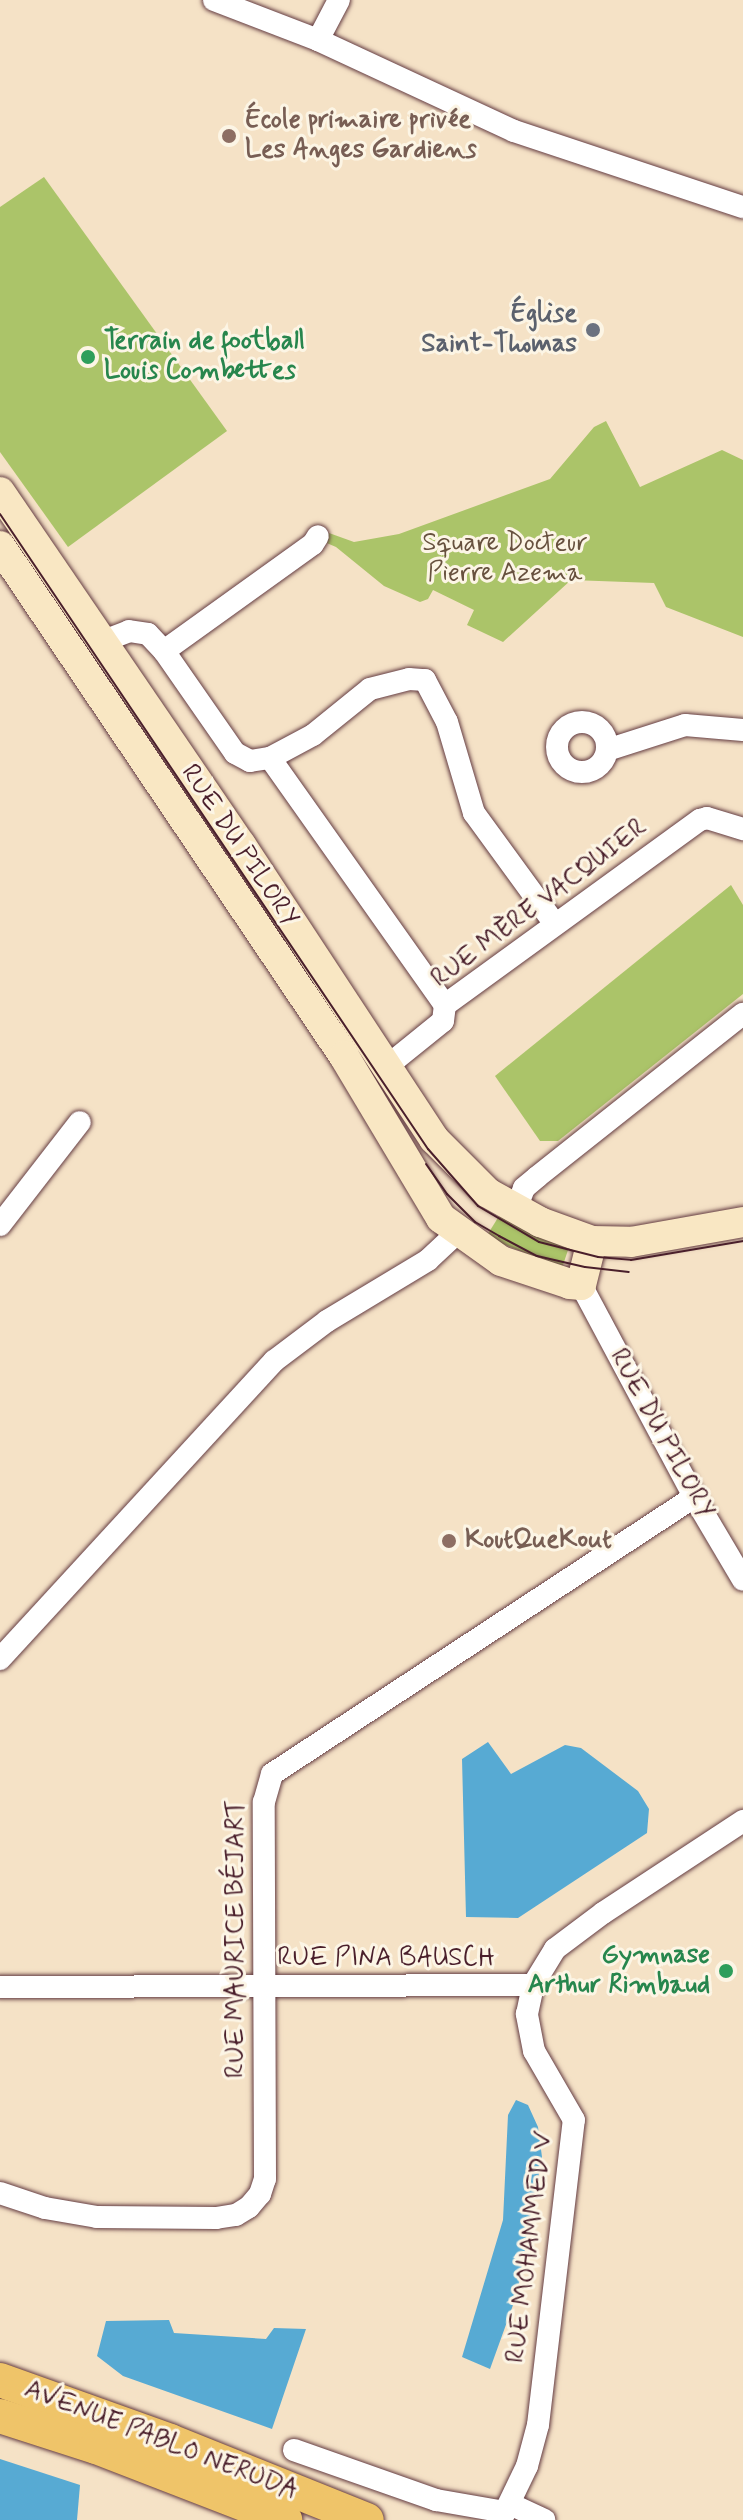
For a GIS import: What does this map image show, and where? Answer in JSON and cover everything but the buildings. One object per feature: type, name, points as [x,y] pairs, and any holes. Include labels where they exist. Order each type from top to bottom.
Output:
[{"type":"main road","name":"RUE DU PILORY","points":[[0,492],[241,845],[434,1139],[488,1193],[540,1222],[592,1241],[631,1242],[743,1222]]},
{"type":"main road","name":"RUE DU PILORY","points":[[0,546],[344,1056],[429,1204],[458,1232],[501,1261],[553,1280],[581,1285]]},
{"type":"main road","points":[[458,1232],[488,1193]]},
{"type":"main road","points":[[581,1285],[592,1241]]},
{"type":"main road","name":"AVENUE PABLO NERUDA","points":[[0,2380],[170,2441],[367,2520]]},
{"type":"main road","name":"AVENUE PABLO NERUDA","points":[[0,2416],[96,2447],[285,2520]]},
{"type":"street","points":[[214,0],[318,40],[514,131],[743,207]]},
{"type":"street","points":[[318,40],[339,0]]},
{"type":"street","points":[[164,651],[313,544],[318,536]]},
{"type":"street","points":[[101,642],[129,631],[148,634],[164,651],[235,753],[250,761],[270,758],[313,735],[370,689],[409,679],[425,680],[447,722],[474,813],[555,924]]},
{"type":"street","points":[[607,750],[685,725],[743,730]]},
{"type":"street","points":[[270,758],[445,1005]]},
{"type":"street","name":"RUE MÈRE VACQUIER","points":[[386,1067],[443,1021],[445,1005],[703,818],[743,829]]},
{"type":"street","points":[[516,1209],[524,1188],[743,1014]]},
{"type":"street","points":[[0,1225],[80,1122]]},
{"type":"street","points":[[0,1659],[274,1361],[327,1321],[428,1260],[458,1232]]},
{"type":"street","name":"RUE DU PILORY","points":[[581,1285],[694,1497],[743,1580]]},
{"type":"street","name":"RUE MAURICE BÉJART","points":[[0,2193],[45,2208],[97,2217],[216,2218],[236,2215],[249,2207],[260,2194],[265,2179],[264,1802],[272,1774],[694,1497]]},
{"type":"street","name":"RUE MOHAMMED V","points":[[505,2512],[527,2466],[538,2425],[574,2120],[534,2051],[527,2014],[533,1985],[541,1967],[563,1943],[743,1821]]},
{"type":"street","name":"RUE PINA BAUSCH","points":[[0,1987],[533,1985]]},
{"type":"street","points":[[294,2450],[436,2500],[545,2520]]},
{"type":"green space","name":"Terrain de football Louis Combettes","points":[[44,177],[227,431],[68,547],[0,452],[0,207]]},
{"type":"green space","name":"Square Docteur Pierre Azema","points":[[606,421],[640,487],[722,450],[743,460],[743,637],[666,607],[654,583],[571,580],[503,642],[467,625],[474,610],[433,590],[428,599],[420,602],[384,586],[336,547],[322,541],[329,533],[354,542],[399,534],[550,479],[594,427]]},
{"type":"green space","points":[[731,885],[743,905],[743,994],[558,1141],[540,1141],[495,1076]]},
{"type":"green space","points":[[499,1216],[569,1247],[562,1268],[486,1237]]},
{"type":"water","points":[[488,1742],[511,1774],[565,1745],[581,1748],[638,1791],[649,1809],[647,1833],[518,1918],[466,1917],[462,1759]]},
{"type":"water","points":[[516,2100],[528,2105],[538,2127],[542,2157],[517,2294],[490,2369],[462,2357],[503,2220],[508,2115]]},
{"type":"water","points":[[169,2320],[174,2333],[266,2339],[274,2328],[306,2329],[272,2429],[123,2376],[97,2356],[106,2321]]},
{"type":"water","points":[[0,2459],[80,2485],[77,2520],[0,2520]]},
{"type":"tram line","points":[[0,514],[428,1149],[478,1206],[539,1242],[598,1257],[631,1260],[743,1241]]},
{"type":"tram line","points":[[426,1164],[447,1194],[475,1222],[499,1236],[537,1256],[585,1267],[629,1272]]},
{"type":"place","name":"École primaire privée Les Anges Gardiens","points":[[229,136]]},
{"type":"place","name":"Église Saint-Thomas","points":[[593,330]]},
{"type":"place","name":"Terrain de football Louis Combettes","points":[[88,357]]},
{"type":"place","name":"KoutQueKout","points":[[449,1541]]},
{"type":"place","name":"Gymnase Arthur Rimbaud","points":[[726,1971]]}]
